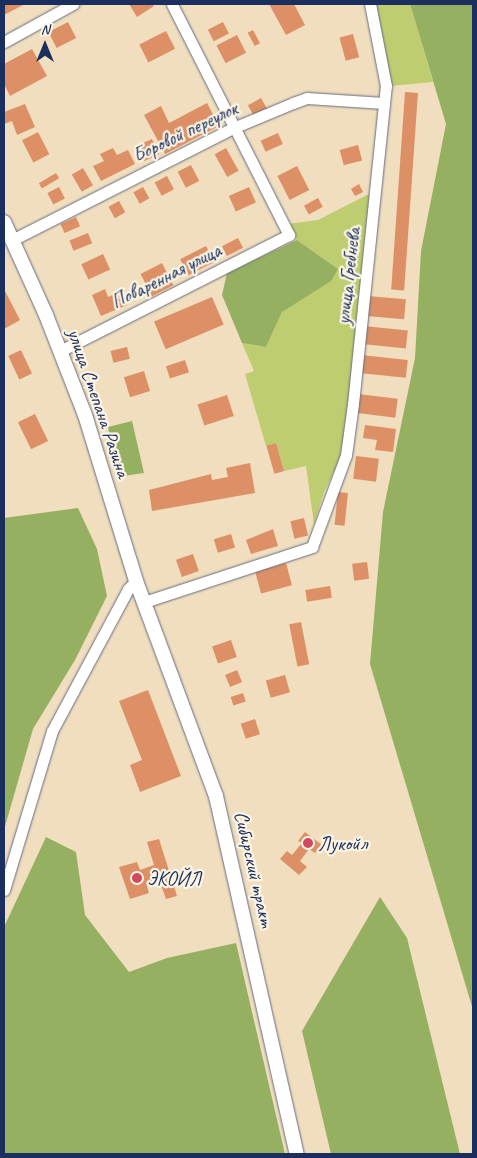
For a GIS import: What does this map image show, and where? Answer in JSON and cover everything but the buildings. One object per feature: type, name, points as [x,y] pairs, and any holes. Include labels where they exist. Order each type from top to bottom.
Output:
[{"type":"main road","name":"улица Степана Разина","points":[[4,222],[60,351],[88,424],[144,602]]},
{"type":"main road","name":"Сибирский тракт","points":[[144,602],[216,796],[297,1154]]},
{"type":"street","points":[[4,42],[73,4]]},
{"type":"street","points":[[172,4],[233,128]]},
{"type":"street","name":"улица Гребнева","points":[[144,602],[312,546],[346,455],[386,86],[370,4]]},
{"type":"street","name":"Боровой переулок","points":[[12,240],[233,128],[307,98],[384,103]]},
{"type":"street","name":"Поваренная улица","points":[[60,351],[289,235],[233,128]]},
{"type":"street","points":[[4,890],[52,731],[128,589],[136,581]]},
{"type":"green space","points":[[374,4],[410,4],[433,82],[390,86]]},
{"type":"green space","points":[[410,4],[473,4],[473,1010],[370,664],[383,512],[415,358],[421,251],[446,124]]},
{"type":"green space","points":[[371,193],[343,453],[324,492],[314,524],[306,466],[284,471],[276,443],[266,446],[245,374],[254,371],[242,343],[266,347],[282,312],[338,269],[297,240],[287,224],[318,220]]},
{"type":"green space","points":[[297,240],[338,269],[331,281],[282,312],[266,347],[242,343],[222,295],[227,273]]},
{"type":"green space","points":[[132,421],[144,473],[123,476],[116,468],[108,427]]},
{"type":"green space","points":[[78,508],[97,549],[107,596],[75,660],[33,729],[4,830],[4,518]]},
{"type":"green space","points":[[46,837],[76,852],[85,915],[129,972],[167,958],[236,943],[285,1154],[4,1154],[4,927]]},
{"type":"green space","points":[[380,897],[407,938],[460,1154],[331,1154],[302,1031]]},
{"type":"place","name":"Лукойл","points":[[308,843]]},
{"type":"place","name":"ЭКОЙЛ","points":[[137,878]]}]
